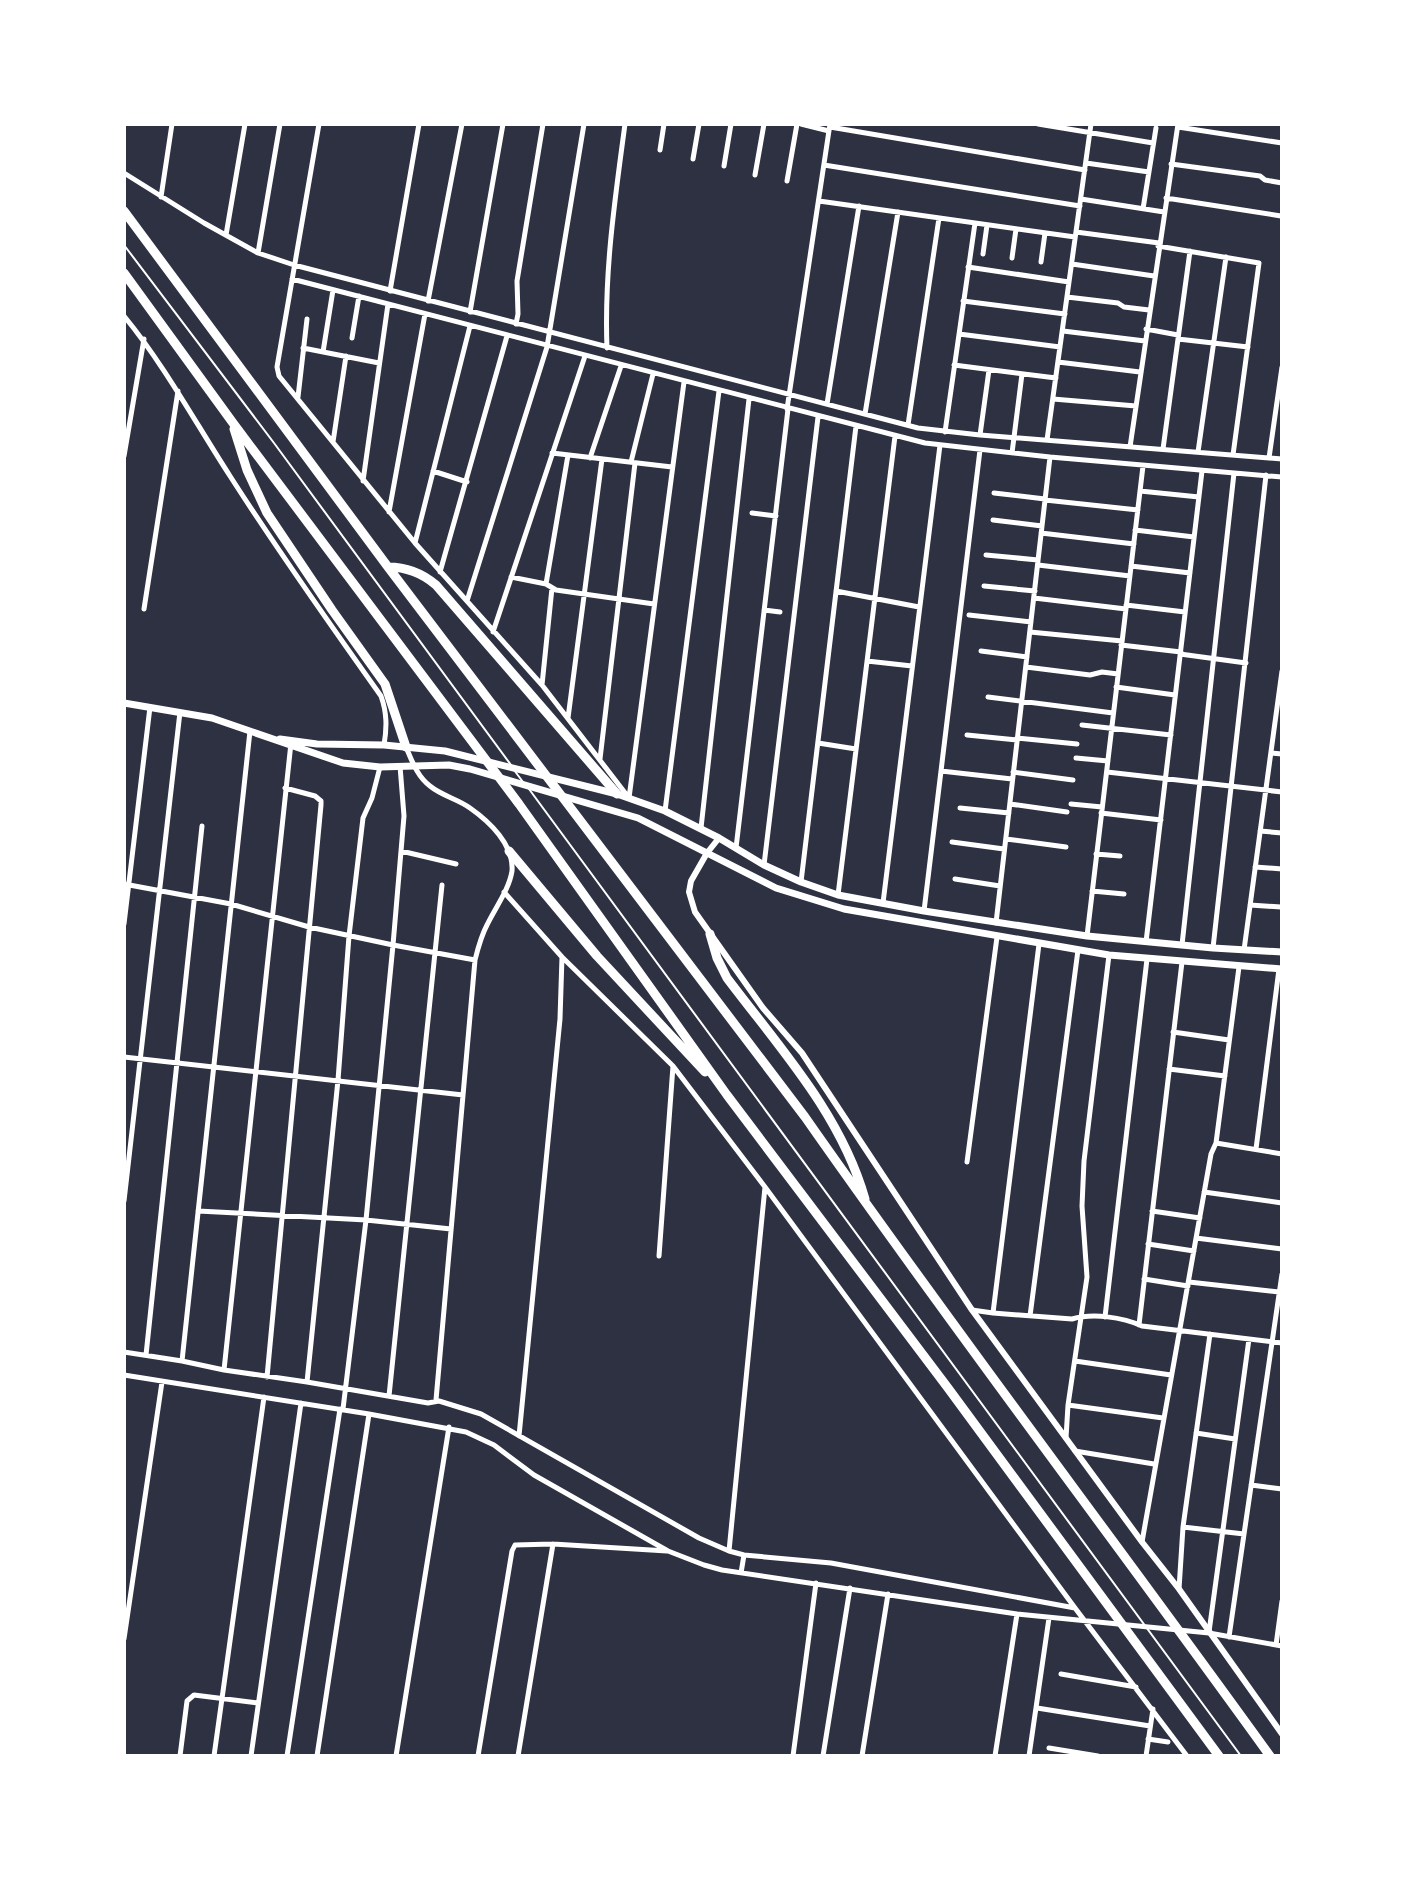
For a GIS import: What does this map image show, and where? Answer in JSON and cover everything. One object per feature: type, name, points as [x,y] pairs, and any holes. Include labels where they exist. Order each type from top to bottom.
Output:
[{"type":"highway","points":[[124,211],[388,567],[805,1117],[867,1207],[1270,1755]]},
{"type":"highway","points":[[124,273],[233,423],[519,804],[727,1095],[1094,1584],[1219,1755]]},
{"type":"highway","points":[[233,423],[247,470],[267,513],[332,610],[386,684],[406,747]]},
{"type":"highway","points":[[388,567],[416,572],[436,585],[617,794]]},
{"type":"highway","points":[[510,851],[597,956],[727,1095]]},
{"type":"highway","points":[[710,934],[717,958],[727,978],[819,1100],[835,1127],[854,1166],[867,1207]]},
{"type":"main road","points":[[124,703],[212,718],[291,743],[343,763],[380,767],[449,765],[470,769],[653,824],[776,888],[844,909],[1109,955],[1280,969]]},
{"type":"main road","points":[[291,743],[384,745],[446,751],[617,794],[665,811],[701,828],[764,865],[801,882],[838,895],[924,911],[1087,936],[1281,952]]},
{"type":"street","points":[[161,197],[172,124]]},
{"type":"street","points":[[226,235],[245,124]]},
{"type":"street","points":[[258,253],[280,124]]},
{"type":"street","points":[[319,124],[277,372],[415,543],[542,685],[629,798]]},
{"type":"street","points":[[390,291],[419,124]]},
{"type":"street","points":[[428,301],[462,124]]},
{"type":"street","points":[[470,312],[503,124]]},
{"type":"street","points":[[516,324],[517,280],[543,124]]},
{"type":"street","points":[[466,601],[546,347],[584,124]]},
{"type":"street","points":[[607,348],[606,298],[609,248],[625,124]]},
{"type":"street","points":[[660,150],[664,124]]},
{"type":"street","points":[[693,159],[699,124]]},
{"type":"street","points":[[724,166],[731,124]]},
{"type":"street","points":[[755,175],[764,124]]},
{"type":"street","points":[[787,181],[799,124],[1085,170]]},
{"type":"street","points":[[1038,124],[1153,143]]},
{"type":"street","points":[[1047,440],[1091,124]]},
{"type":"street","points":[[1130,447],[1178,126],[1281,144]]},
{"type":"street","points":[[736,848],[789,394],[830,128]]},
{"type":"street","points":[[1143,209],[1156,128]]},
{"type":"street","points":[[1086,163],[1149,172]]},
{"type":"street","points":[[1171,164],[1260,176],[1265,180],[1281,183]]},
{"type":"street","points":[[824,165],[1164,212]]},
{"type":"street","points":[[124,173],[258,253],[294,265],[908,425],[945,432],[1281,459]]},
{"type":"street","points":[[1166,198],[1281,216]]},
{"type":"street","points":[[819,201],[1045,233],[1159,245],[1256,262],[1260,266],[1233,455]]},
{"type":"street","points":[[827,404],[860,206]]},
{"type":"street","points":[[865,414],[898,212]]},
{"type":"street","points":[[908,425],[939,218]]},
{"type":"street","points":[[945,432],[975,223]]},
{"type":"street","points":[[983,254],[987,225]]},
{"type":"street","points":[[1012,258],[1016,229]]},
{"type":"street","points":[[1041,261],[1045,233]]},
{"type":"street","points":[[1163,449],[1190,251]]},
{"type":"street","points":[[1198,452],[1226,257]]},
{"type":"street","points":[[1072,264],[1154,276]]},
{"type":"street","points":[[968,267],[1069,282]]},
{"type":"street","points":[[292,279],[546,347],[895,436],[980,450],[1281,477]]},
{"type":"street","points":[[323,352],[333,290]]},
{"type":"street","points":[[352,338],[359,296]]},
{"type":"street","points":[[1067,297],[1118,303],[1124,307],[1149,310]]},
{"type":"street","points":[[963,301],[1065,314]]},
{"type":"street","points":[[363,481],[388,304]]},
{"type":"street","points":[[389,512],[426,314]]},
{"type":"street","points":[[124,316],[144,339],[276,547],[381,696],[387,719],[384,745]]},
{"type":"street","points":[[298,397],[307,319]]},
{"type":"street","points":[[415,543],[470,326]]},
{"type":"street","points":[[1146,329],[1178,337],[1248,347]]},
{"type":"street","points":[[1062,331],[1145,341]]},
{"type":"street","points":[[958,334],[1060,347]]},
{"type":"street","points":[[440,572],[507,336]]},
{"type":"street","points":[[124,456],[127,418],[144,339]]},
{"type":"street","points":[[303,348],[379,363]]},
{"type":"street","points":[[333,442],[345,356]]},
{"type":"street","points":[[493,632],[585,356]]},
{"type":"street","points":[[1058,362],[1140,372]]},
{"type":"street","points":[[954,365],[1056,378]]},
{"type":"street","points":[[590,458],[621,366]]},
{"type":"street","points":[[1269,458],[1278,413],[1281,367]]},
{"type":"street","points":[[980,435],[989,370]]},
{"type":"street","points":[[600,759],[620,599],[633,463],[653,374]]},
{"type":"street","points":[[1012,453],[1022,374]]},
{"type":"street","points":[[629,798],[684,382]]},
{"type":"street","points":[[144,609],[178,391]]},
{"type":"street","points":[[665,811],[719,391]]},
{"type":"street","points":[[701,828],[749,399]]},
{"type":"street","points":[[1053,399],[1136,406]]},
{"type":"street","points":[[764,865],[818,417]]},
{"type":"street","points":[[801,882],[856,426]]},
{"type":"street","points":[[838,895],[895,436]]},
{"type":"street","points":[[883,903],[940,445]]},
{"type":"street","points":[[924,911],[980,450]]},
{"type":"street","points":[[552,453],[672,467]]},
{"type":"street","points":[[546,584],[568,455]]},
{"type":"street","points":[[996,922],[1050,457]]},
{"type":"street","points":[[568,718],[602,459]]},
{"type":"street","points":[[1087,936],[1143,466]]},
{"type":"street","points":[[433,471],[467,482]]},
{"type":"street","points":[[1146,942],[1202,471]]},
{"type":"street","points":[[1182,945],[1233,473]]},
{"type":"street","points":[[1213,948],[1266,475]]},
{"type":"street","points":[[1140,490],[1199,497]]},
{"type":"street","points":[[994,493],[1138,510]]},
{"type":"street","points":[[752,513],[776,516]]},
{"type":"street","points":[[993,520],[1042,526]]},
{"type":"street","points":[[1135,530],[1194,537]]},
{"type":"street","points":[[1041,533],[1134,544]]},
{"type":"street","points":[[986,555],[1130,576]]},
{"type":"street","points":[[1131,566],[1190,573]]},
{"type":"street","points":[[511,577],[546,584],[552,588],[654,604]]},
{"type":"street","points":[[984,586],[1126,607],[1185,612]]},
{"type":"street","points":[[542,685],[552,588]]},
{"type":"street","points":[[836,591],[919,607]]},
{"type":"street","points":[[764,610],[780,612]]},
{"type":"street","points":[[969,615],[1031,622]]},
{"type":"street","points":[[1030,632],[1122,643],[1245,663]]},
{"type":"street","points":[[981,651],[1027,657]]},
{"type":"street","points":[[867,661],[912,666]]},
{"type":"street","points":[[1026,668],[1090,675],[1102,672],[1118,674]]},
{"type":"street","points":[[1244,950],[1270,753],[1278,719],[1281,671]]},
{"type":"street","points":[[1116,687],[1175,695]]},
{"type":"street","points":[[988,697],[1113,713]]},
{"type":"street","points":[[124,924],[150,707]]},
{"type":"street","points":[[124,1201],[180,712]]},
{"type":"street","points":[[1082,725],[1171,735]]},
{"type":"street","points":[[182,1361],[250,731]]},
{"type":"street","points":[[967,735],[1077,744]]},
{"type":"street","points":[[224,1370],[291,743]]},
{"type":"street","points":[[818,743],[856,749]]},
{"type":"street","points":[[406,747],[414,766],[429,786],[470,807],[503,838],[510,851],[511,873],[483,934],[475,960],[436,1400]]},
{"type":"street","points":[[1270,753],[1281,754]]},
{"type":"street","points":[[1076,758],[1108,761]]},
{"type":"street","points":[[287,1755],[341,1409],[347,1389],[380,1085],[404,816],[400,766]]},
{"type":"street","points":[[307,1382],[363,818],[372,798],[380,767]]},
{"type":"street","points":[[941,771],[1012,779]]},
{"type":"street","points":[[1013,772],[1074,780]]},
{"type":"street","points":[[1107,772],[1281,792]]},
{"type":"street","points":[[267,1377],[321,801],[315,796],[285,788]]},
{"type":"street","points":[[1010,804],[1066,812]]},
{"type":"street","points":[[1071,804],[1161,820]]},
{"type":"street","points":[[960,808],[1009,813]]},
{"type":"street","points":[[146,1355],[202,826]]},
{"type":"street","points":[[1260,831],[1281,833]]},
{"type":"street","points":[[719,838],[707,853],[691,881],[689,892],[694,912],[763,1008],[802,1053],[972,1310],[1179,1589],[1281,1734]]},
{"type":"street","points":[[1005,839],[1066,847]]},
{"type":"street","points":[[952,842],[1004,849]]},
{"type":"street","points":[[401,851],[456,864]]},
{"type":"street","points":[[1096,854],[1120,856]]},
{"type":"street","points":[[1255,867],[1281,869]]},
{"type":"street","points":[[955,879],[1000,886]]},
{"type":"street","points":[[127,884],[231,904],[309,927],[350,936],[475,960]]},
{"type":"street","points":[[389,1396],[442,885]]},
{"type":"street","points":[[1092,891],[1124,894]]},
{"type":"street","points":[[504,892],[562,957],[673,1066],[765,1187],[1075,1608],[1187,1755]]},
{"type":"street","points":[[1250,905],[1281,907]]},
{"type":"street","points":[[967,1162],[997,937]]},
{"type":"street","points":[[993,1313],[1039,944]]},
{"type":"street","points":[[1030,1316],[1078,950]]},
{"type":"street","points":[[1066,1438],[1068,1405],[1087,1277],[1082,1217],[1082,1183],[1109,955]]},
{"type":"street","points":[[519,1436],[560,1019],[562,957]]},
{"type":"street","points":[[1105,1317],[1147,959]]},
{"type":"street","points":[[1139,1325],[1182,962]]},
{"type":"street","points":[[1142,1542],[1154,1464],[1189,1284],[1211,1154],[1216,1143],[1239,967]]},
{"type":"street","points":[[1256,1149],[1280,969]]},
{"type":"street","points":[[1173,1032],[1229,1040]]},
{"type":"street","points":[[124,1057],[463,1095]]},
{"type":"street","points":[[659,1256],[673,1066]]},
{"type":"street","points":[[1169,1069],[1225,1076]]},
{"type":"street","points":[[1216,1143],[1281,1154]]},
{"type":"street","points":[[729,1551],[765,1187]]},
{"type":"street","points":[[1204,1192],[1281,1203]]},
{"type":"street","points":[[1152,1210],[1200,1218]]},
{"type":"street","points":[[198,1211],[366,1220],[451,1229]]},
{"type":"street","points":[[1196,1238],[1281,1249]]},
{"type":"street","points":[[1148,1245],[1194,1251]]},
{"type":"street","points":[[1229,1637],[1281,1274]]},
{"type":"street","points":[[1144,1279],[1279,1292]]},
{"type":"street","points":[[972,1310],[1072,1320],[1082,1317],[1105,1317],[1133,1321],[1139,1325],[1281,1343]]},
{"type":"street","points":[[1179,1589],[1183,1527],[1210,1334]]},
{"type":"street","points":[[1209,1633],[1249,1339]]},
{"type":"street","points":[[124,1352],[428,1403],[436,1400],[481,1414],[699,1538],[729,1551],[744,1555],[831,1563],[1075,1608]]},
{"type":"street","points":[[1075,1361],[1171,1375]]},
{"type":"street","points":[[124,1375],[300,1402],[466,1432],[494,1445],[534,1475],[668,1551],[704,1565],[741,1573],[1017,1614],[1209,1633],[1279,1646],[1281,1601]]},
{"type":"street","points":[[124,1639],[162,1382]]},
{"type":"street","points":[[214,1755],[264,1397]]},
{"type":"street","points":[[251,1755],[300,1402]]},
{"type":"street","points":[[1068,1405],[1163,1418]]},
{"type":"street","points":[[317,1755],[369,1414]]},
{"type":"street","points":[[396,1755],[448,1427]]},
{"type":"street","points":[[1196,1433],[1235,1439]]},
{"type":"street","points":[[1076,1451],[1154,1464]]},
{"type":"street","points":[[1251,1485],[1281,1489]]},
{"type":"street","points":[[1183,1527],[1244,1534]]},
{"type":"street","points":[[478,1755],[513,1547],[521,1544],[553,1544],[668,1551]]},
{"type":"street","points":[[518,1755],[553,1544]]},
{"type":"street","points":[[741,1573],[744,1555]]},
{"type":"street","points":[[793,1755],[816,1583]]},
{"type":"street","points":[[823,1755],[850,1588]]},
{"type":"street","points":[[862,1755],[888,1594]]},
{"type":"street","points":[[995,1755],[1017,1614]]},
{"type":"street","points":[[1029,1755],[1050,1618]]},
{"type":"street","points":[[1062,1674],[1136,1687]]},
{"type":"street","points":[[180,1755],[189,1697],[194,1695],[258,1703]]},
{"type":"street","points":[[1036,1708],[1150,1726]]},
{"type":"street","points":[[1146,1755],[1153,1709]]},
{"type":"street","points":[[1148,1739],[1168,1742]]},
{"type":"street","points":[[1179,1755],[1180,1746]]},
{"type":"street","points":[[1049,1748],[1098,1755]]},
{"type":"lane","points":[[124,245],[274,443],[1240,1755]]}]
